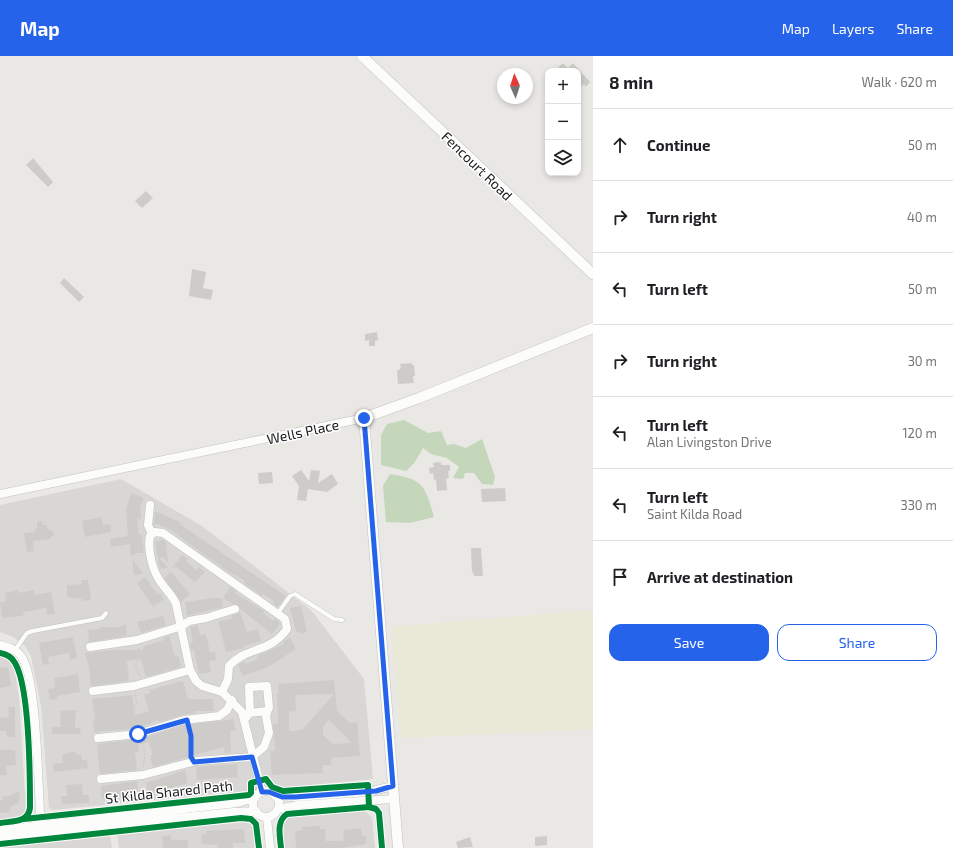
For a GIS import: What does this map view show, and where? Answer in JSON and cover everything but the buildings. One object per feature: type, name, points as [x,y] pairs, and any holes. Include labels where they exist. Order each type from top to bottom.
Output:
[{"type":"street","name":"Fencourt Road","points":[[362,56],[593,274]]},
{"type":"street","name":"Wells Place","points":[[0,494],[364,418],[419,398],[593,328]]},
{"type":"street","points":[[364,418],[398,848]]},
{"type":"street","points":[[150,505],[148,525],[152,534]]},
{"type":"street","points":[[222,692],[228,679],[229,666],[238,656],[266,647],[278,639],[287,629],[286,619],[201,562],[163,534],[155,532],[149,540],[155,572],[162,585],[173,597],[182,626],[190,670],[202,686],[222,692],[248,716],[267,711]]},
{"type":"street","points":[[90,647],[137,640],[182,626],[189,621],[206,618],[235,609]]},
{"type":"street","points":[[0,645],[14,650],[24,662],[32,698],[41,829]]},
{"type":"street","points":[[93,691],[143,684],[190,670]]},
{"type":"street","points":[[101,779],[143,775],[194,762],[252,757],[264,747],[268,739],[269,733],[266,716],[267,686],[249,687],[248,716],[252,757],[262,792]]},
{"type":"street","points":[[98,738],[135,734],[187,720],[220,716],[227,710],[232,700]]},
{"type":"street","points":[[275,796],[295,797],[376,791],[393,786]]},
{"type":"street","points":[[0,838],[41,829],[234,804],[255,798],[262,792],[269,792],[275,796],[278,802],[278,809]]},
{"type":"street","points":[[255,798],[253,805],[256,811],[261,816],[267,817],[278,809],[298,805],[394,799]]},
{"type":"street","points":[[0,830],[41,829],[256,811]]},
{"type":"street","points":[[267,817],[270,848]]},
{"type":"lane","points":[[278,613],[290,596],[295,594],[334,619],[342,620]]},
{"type":"lane","points":[[14,650],[28,633],[102,618],[106,613]]},
{"type":"path","points":[[137,640],[139,657],[135,666],[143,684]]},
{"type":"path","points":[[133,686],[137,704],[132,713],[135,734],[145,751],[143,775]]},
{"type":"path","points":[[187,720],[191,736],[191,757],[194,762]]},
{"type":"shaded area","points":[[121,479],[202,526],[311,610],[364,679],[373,779],[52,810],[49,808],[41,706],[31,656],[25,646],[13,637],[0,632],[0,505]]},
{"type":"shaded area","points":[[0,656],[11,661],[15,672],[19,697],[26,812],[20,817],[0,820]]},
{"type":"shaded area","points":[[365,811],[372,818],[375,848],[284,848],[283,825],[289,816]]},
{"type":"shaded area","points":[[244,822],[252,824],[254,829],[255,848],[119,848],[117,834]]},
{"type":"shaded area","points":[[110,835],[112,848],[3,848],[11,846]]},
{"type":"green space","points":[[404,420],[428,433],[441,431],[447,445],[454,444],[466,448],[482,439],[495,477],[493,485],[482,484],[474,473],[465,473],[463,479],[453,478],[459,467],[447,458],[431,454],[423,448],[415,462],[406,471],[381,465],[381,435],[387,424]]},
{"type":"green space","points":[[390,474],[410,478],[421,486],[428,498],[434,517],[410,523],[386,522],[383,486]]},
{"type":"green space","points":[[593,610],[593,729],[401,738],[392,627]]},
{"type":"cycle path","points":[[0,653],[9,656],[14,661],[20,675],[26,711],[30,775],[29,813],[23,819],[0,823]]},
{"type":"cycle path","name":"St Kilda Shared Path","points":[[24,819],[249,795],[251,793],[251,783],[266,779],[272,787],[283,791],[368,785],[369,807],[376,809],[379,813],[382,848]]},
{"type":"cycle path","points":[[281,848],[280,825],[281,821],[287,814],[369,807]]},
{"type":"cycle path","points":[[0,844],[241,818],[251,819],[256,824],[259,848]]},
{"type":"route","points":[[138,734],[187,720],[191,736],[191,757],[194,762],[252,757],[262,792],[269,792],[275,796],[289,798],[376,791],[393,786],[364,418]]}]
